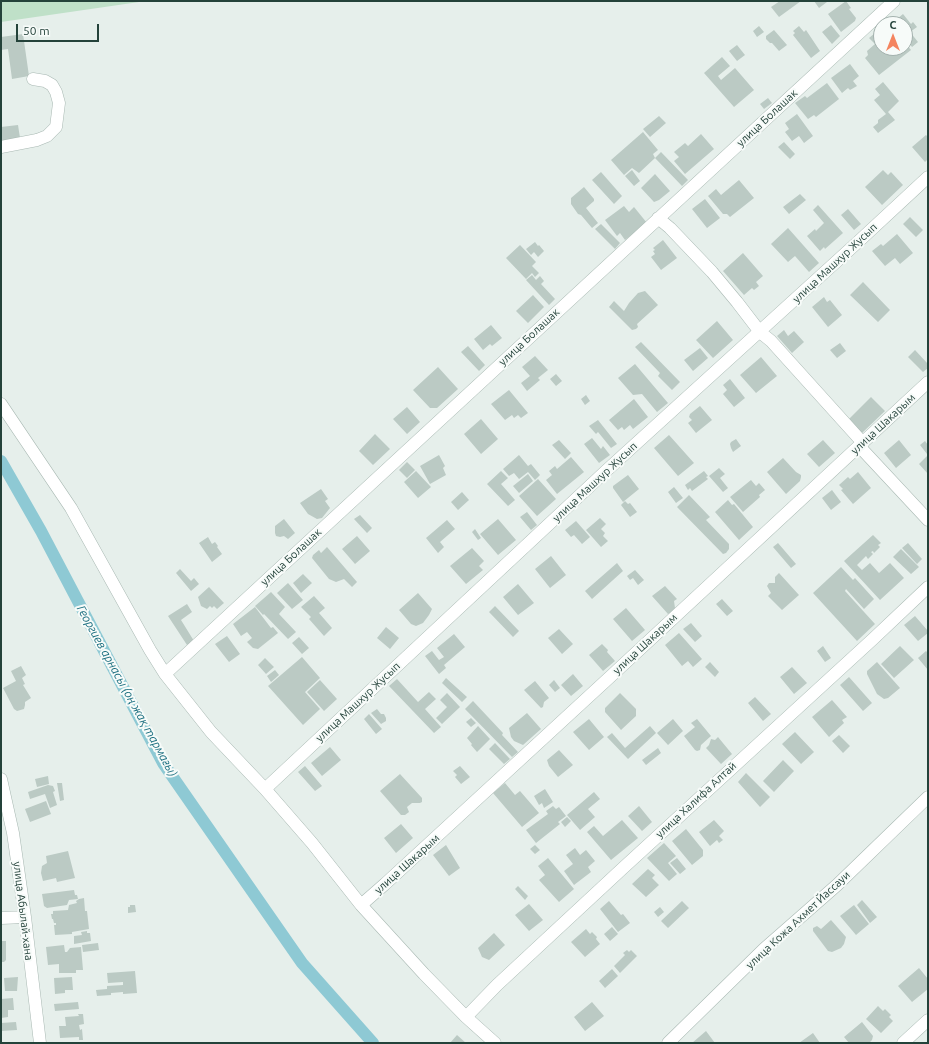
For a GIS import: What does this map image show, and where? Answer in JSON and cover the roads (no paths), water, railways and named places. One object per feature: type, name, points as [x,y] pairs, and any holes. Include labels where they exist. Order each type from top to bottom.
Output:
[{"type":"street","name":"улица Болашак","points":[[165,674],[894,1]]},
{"type":"street","points":[[1,146],[36,140],[47,136],[56,127],[59,103],[56,92],[52,85],[45,81],[33,79]]},
{"type":"street","name":"улица Машхур Жусып","points":[[265,789],[596,481],[928,177]]},
{"type":"street","points":[[658,218],[670,228],[712,272],[760,332],[771,342],[928,520]]},
{"type":"street","name":"улица Шакарым","points":[[361,905],[386,884],[928,382]]},
{"type":"street","points":[[1,404],[71,508],[150,650],[165,674],[211,732],[265,789],[312,843],[361,905],[424,974],[494,1043]]},
{"type":"street","name":"улица Халифа Алтай","points":[[466,1017],[497,985],[622,868],[928,587]]},
{"type":"street","name":"улица Абылай-хана","points":[[1,779],[13,833],[25,916],[40,1043]]},
{"type":"street","name":"улица Кожа Ахмет Йассауи","points":[[668,1043],[764,950],[837,885],[928,797]]},
{"type":"street","points":[[1,918],[25,916]]},
{"type":"street","points":[[903,1043],[928,1020]]},
{"type":"waterway","name":"Георгиев арнасы (оң жақ тармағы)","points":[[1,461],[41,531],[163,763],[302,963],[373,1043]]}]
